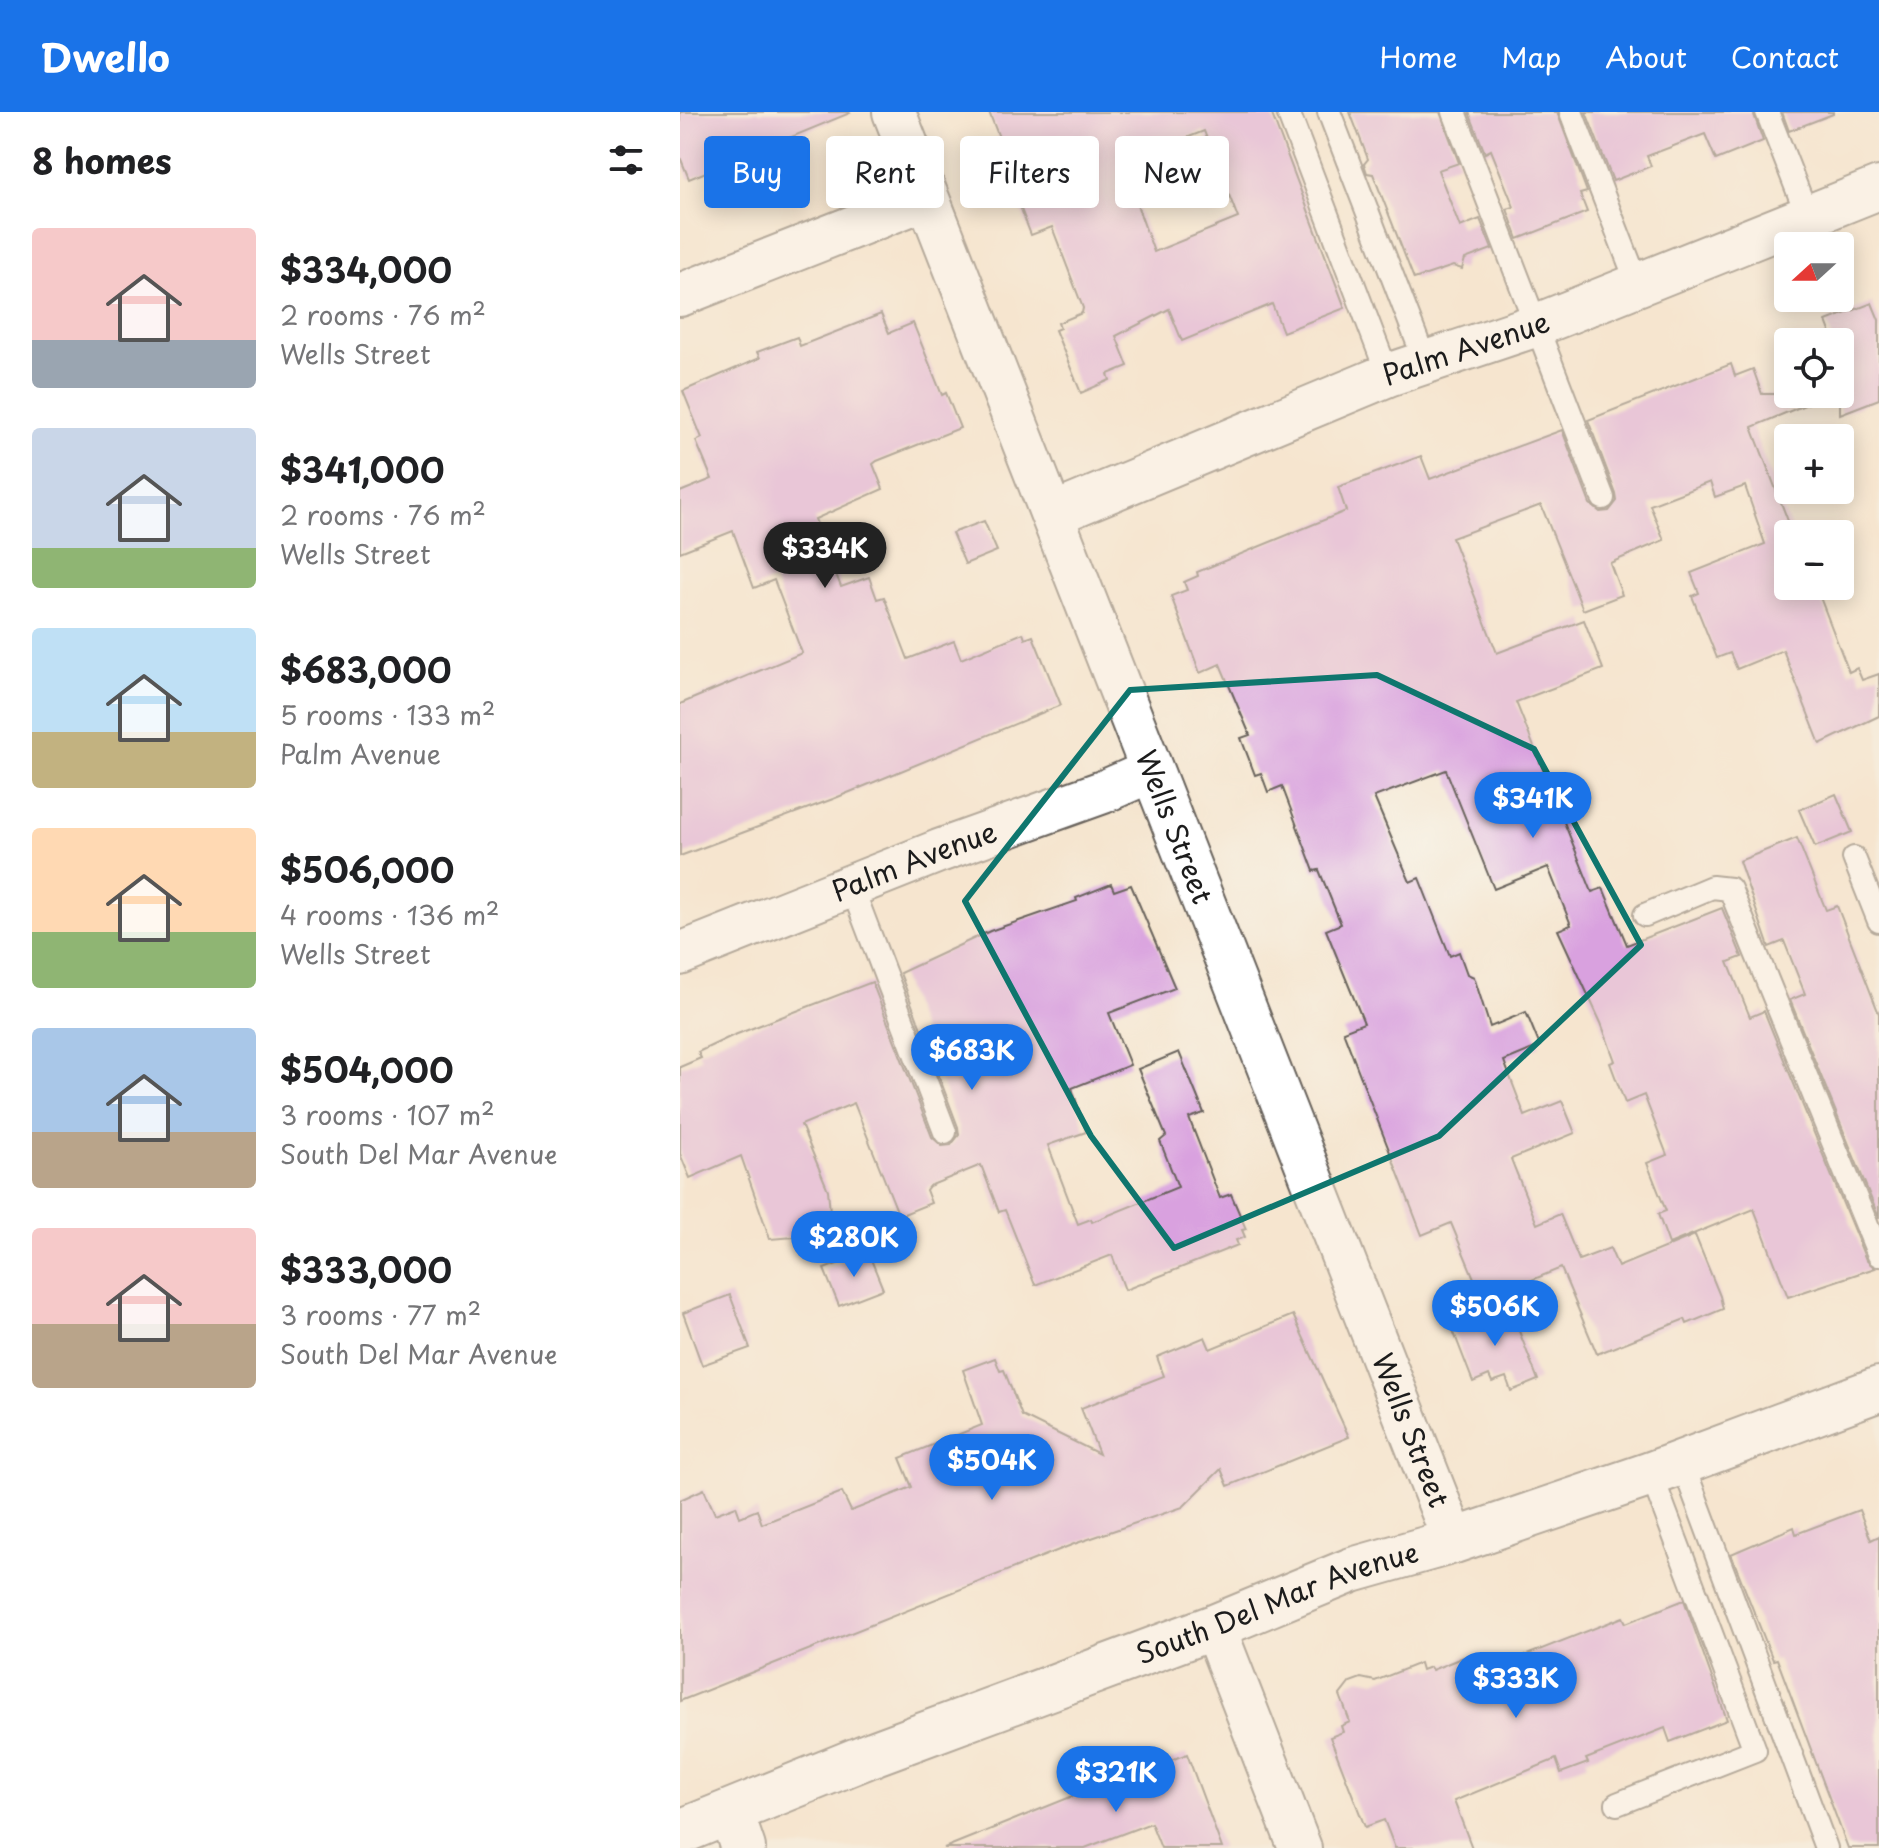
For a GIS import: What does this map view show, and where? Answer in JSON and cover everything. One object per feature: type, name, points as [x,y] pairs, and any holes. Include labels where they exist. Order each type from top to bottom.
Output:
[{"type":"main road","name":"South Del Mar Avenue","points":[[680,1832],[737,1831],[875,1753],[1214,1627],[1352,1570],[1454,1541],[1666,1468],[1879,1389]]},
{"type":"street","name":"Wells Street","points":[[894,112],[903,136]]},
{"type":"street","name":"Palm Avenue","points":[[1054,514],[1406,368],[1537,325],[1879,188]]},
{"type":"street","points":[[680,295],[902,208]]},
{"type":"street","name":"Wells Street","points":[[931,208],[1054,514],[1151,771],[1454,1541]]},
{"type":"street","name":"Palm Avenue","points":[[680,954],[1151,771]]},
{"type":"street","points":[[1214,1627],[1300,1848]]},
{"type":"lane","points":[[1288,112],[1406,368]]},
{"type":"lane","points":[[1329,112],[1406,368]]},
{"type":"lane","points":[[1454,112],[1603,498]]},
{"type":"lane","points":[[1571,112],[1638,285]]},
{"type":"lane","points":[[1767,112],[1808,217]]},
{"type":"lane","points":[[1854,858],[1879,921]]},
{"type":"lane","points":[[851,885],[945,1132]]},
{"type":"lane","points":[[1645,915],[1712,887],[1730,889],[1879,1255]]},
{"type":"lane","points":[[1617,1804],[1755,1750],[1666,1468]]},
{"type":"lane","points":[[1666,1468],[1826,1848]]},
{"type":"highlighted area","points":[[1377,675],[1534,749],[1641,945],[1439,1136],[1174,1248],[1091,1136],[965,901],[1130,690]]},
{"type":"building","points":[[680,112],[850,113],[794,136],[704,136],[704,173],[689,179],[680,157]]},
{"type":"building","points":[[989,112],[1271,112],[1345,308],[1283,332],[1272,304],[1182,341],[1169,309],[1116,336],[1128,366],[1108,374],[1110,380],[1081,393],[1055,330],[1060,328],[1058,323],[1082,313],[1083,308],[1052,227],[1031,235],[1021,208],[1099,208],[1099,136],[998,136]]},
{"type":"building","points":[[1350,112],[1440,112],[1459,163],[1438,170],[1460,227],[1480,219],[1492,249],[1465,259],[1462,269],[1453,266],[1414,279],[1373,174],[1367,173],[1364,164],[1368,159]]},
{"type":"building","points":[[1469,112],[1557,112],[1587,192],[1580,194],[1587,212],[1518,239],[1507,209],[1514,207],[1491,150],[1485,153]]},
{"type":"building","points":[[1586,112],[1753,112],[1763,141],[1716,160],[1705,134],[1647,156],[1651,166],[1613,181]]},
{"type":"building","points":[[1782,112],[1833,112],[1833,114],[1789,131]]},
{"type":"building","points":[[1872,303],[1879,320],[1879,399],[1840,414],[1840,408],[1854,408],[1854,328],[1829,328],[1826,321]]},
{"type":"building","points":[[881,314],[889,333],[913,323],[942,395],[946,393],[960,428],[877,461],[873,464],[883,489],[815,519],[841,587],[869,577],[877,599],[884,597],[908,659],[954,641],[961,659],[1023,633],[1025,639],[1033,636],[1061,705],[833,799],[680,856],[680,704],[802,653],[774,580],[754,588],[733,531],[680,552],[680,492],[712,479],[696,441],[702,438],[683,391],[760,358],[757,352],[797,337],[800,346]]},
{"type":"building","points":[[1731,364],[1735,376],[1753,369],[1762,394],[1774,394],[1774,408],[1797,408],[1752,427],[1774,484],[1774,504],[1782,504],[1788,520],[1774,520],[1774,600],[1821,600],[1849,672],[1857,668],[1862,680],[1879,674],[1879,716],[1820,744],[1783,650],[1737,669],[1730,653],[1717,658],[1692,596],[1699,593],[1691,573],[1765,544],[1745,486],[1715,497],[1710,482],[1650,505],[1664,540],[1610,563],[1622,595],[1583,610],[1541,505],[1452,538],[1497,653],[1584,620],[1603,669],[1516,702],[1592,892],[1603,888],[1627,945],[1722,908],[1742,957],[1728,962],[1750,1017],[1764,1011],[1866,1260],[1875,1268],[1788,1297],[1754,1209],[1669,1244],[1658,1214],[1666,1211],[1647,1163],[1667,1155],[1644,1095],[1625,1103],[1610,1063],[1615,1061],[1601,1023],[1558,930],[1571,925],[1548,867],[1494,889],[1446,770],[1374,797],[1410,882],[1419,878],[1450,956],[1459,952],[1467,974],[1474,977],[1490,1027],[1526,1012],[1540,1046],[1504,1061],[1525,1116],[1562,1101],[1575,1133],[1511,1159],[1537,1224],[1560,1214],[1579,1260],[1610,1248],[1618,1267],[1695,1235],[1720,1296],[1723,1309],[1687,1324],[1685,1319],[1597,1354],[1561,1268],[1483,1300],[1451,1223],[1422,1235],[1343,1031],[1364,1023],[1326,930],[1341,924],[1319,870],[1314,871],[1282,786],[1268,792],[1261,773],[1255,775],[1241,738],[1250,735],[1220,664],[1200,673],[1171,596],[1187,590],[1184,582],[1198,576],[1197,572],[1346,511],[1338,487],[1421,456],[1430,479],[1562,430],[1590,504],[1600,512],[1609,511],[1617,501],[1616,494],[1588,420]]},
{"type":"building","points":[[984,521],[997,551],[965,564],[952,533]]},
{"type":"building","points":[[1836,794],[1852,832],[1815,847],[1799,810]]},
{"type":"building","points":[[1797,838],[1826,910],[1837,906],[1879,1014],[1879,1218],[1790,1000],[1805,994],[1784,941],[1769,947],[1739,861]]},
{"type":"building","points":[[1111,884],[1114,891],[1131,885],[1175,988],[1109,1013],[1130,1065],[1072,1088],[1086,1132],[1048,1145],[1078,1224],[1091,1219],[1092,1222],[1178,1187],[1160,1141],[1166,1136],[1138,1069],[1179,1052],[1204,1113],[1189,1118],[1220,1198],[1231,1194],[1246,1229],[1242,1230],[1245,1237],[1236,1240],[1238,1245],[1125,1290],[1112,1255],[1035,1285],[1005,1210],[999,1212],[981,1165],[929,1186],[926,1190],[931,1203],[899,1216],[854,1103],[801,1125],[828,1190],[832,1234],[770,1239],[741,1156],[690,1178],[680,1154],[680,1067],[701,1058],[698,1052],[732,1036],[872,982],[932,1137],[942,1146],[951,1145],[959,1135],[958,1127],[900,973],[990,931],[1077,901],[1076,898]]},
{"type":"building","points":[[868,1252],[883,1289],[839,1306],[824,1269]]},
{"type":"building","points":[[730,1295],[750,1348],[702,1365],[683,1313]]},
{"type":"building","points":[[1508,1303],[1538,1380],[1511,1391],[1506,1377],[1492,1382],[1489,1375],[1473,1382],[1451,1325]]},
{"type":"building","points":[[1293,1315],[1349,1437],[1228,1486],[1221,1469],[1183,1507],[1074,1544],[680,1701],[680,1500],[704,1489],[715,1514],[736,1506],[740,1517],[757,1510],[762,1524],[842,1492],[851,1511],[912,1487],[900,1458],[982,1425],[963,1370],[995,1358],[1000,1371],[1004,1370],[1022,1416],[1099,1454],[1081,1408],[1164,1376],[1157,1357],[1205,1337],[1210,1349]]},
{"type":"building","points":[[1859,1510],[1871,1540],[1879,1536],[1879,1848],[1848,1848],[1777,1659],[1773,1660],[1731,1554],[1794,1527],[1796,1534]]},
{"type":"building","points":[[1684,1600],[1727,1720],[1670,1742],[1665,1728],[1586,1759],[1588,1763],[1561,1773],[1556,1759],[1454,1801],[1472,1848],[1395,1848],[1384,1820],[1365,1827],[1330,1737],[1343,1732],[1341,1726],[1350,1722],[1340,1695],[1350,1682],[1361,1678],[1375,1681],[1420,1663],[1422,1670],[1430,1667],[1432,1670],[1466,1656],[1478,1674],[1623,1617],[1626,1623]]},
{"type":"building","points":[[1187,1754],[1222,1848],[1161,1848],[1151,1823],[1085,1848],[944,1848],[1103,1784],[1101,1780],[1140,1766],[1142,1771]]}]
